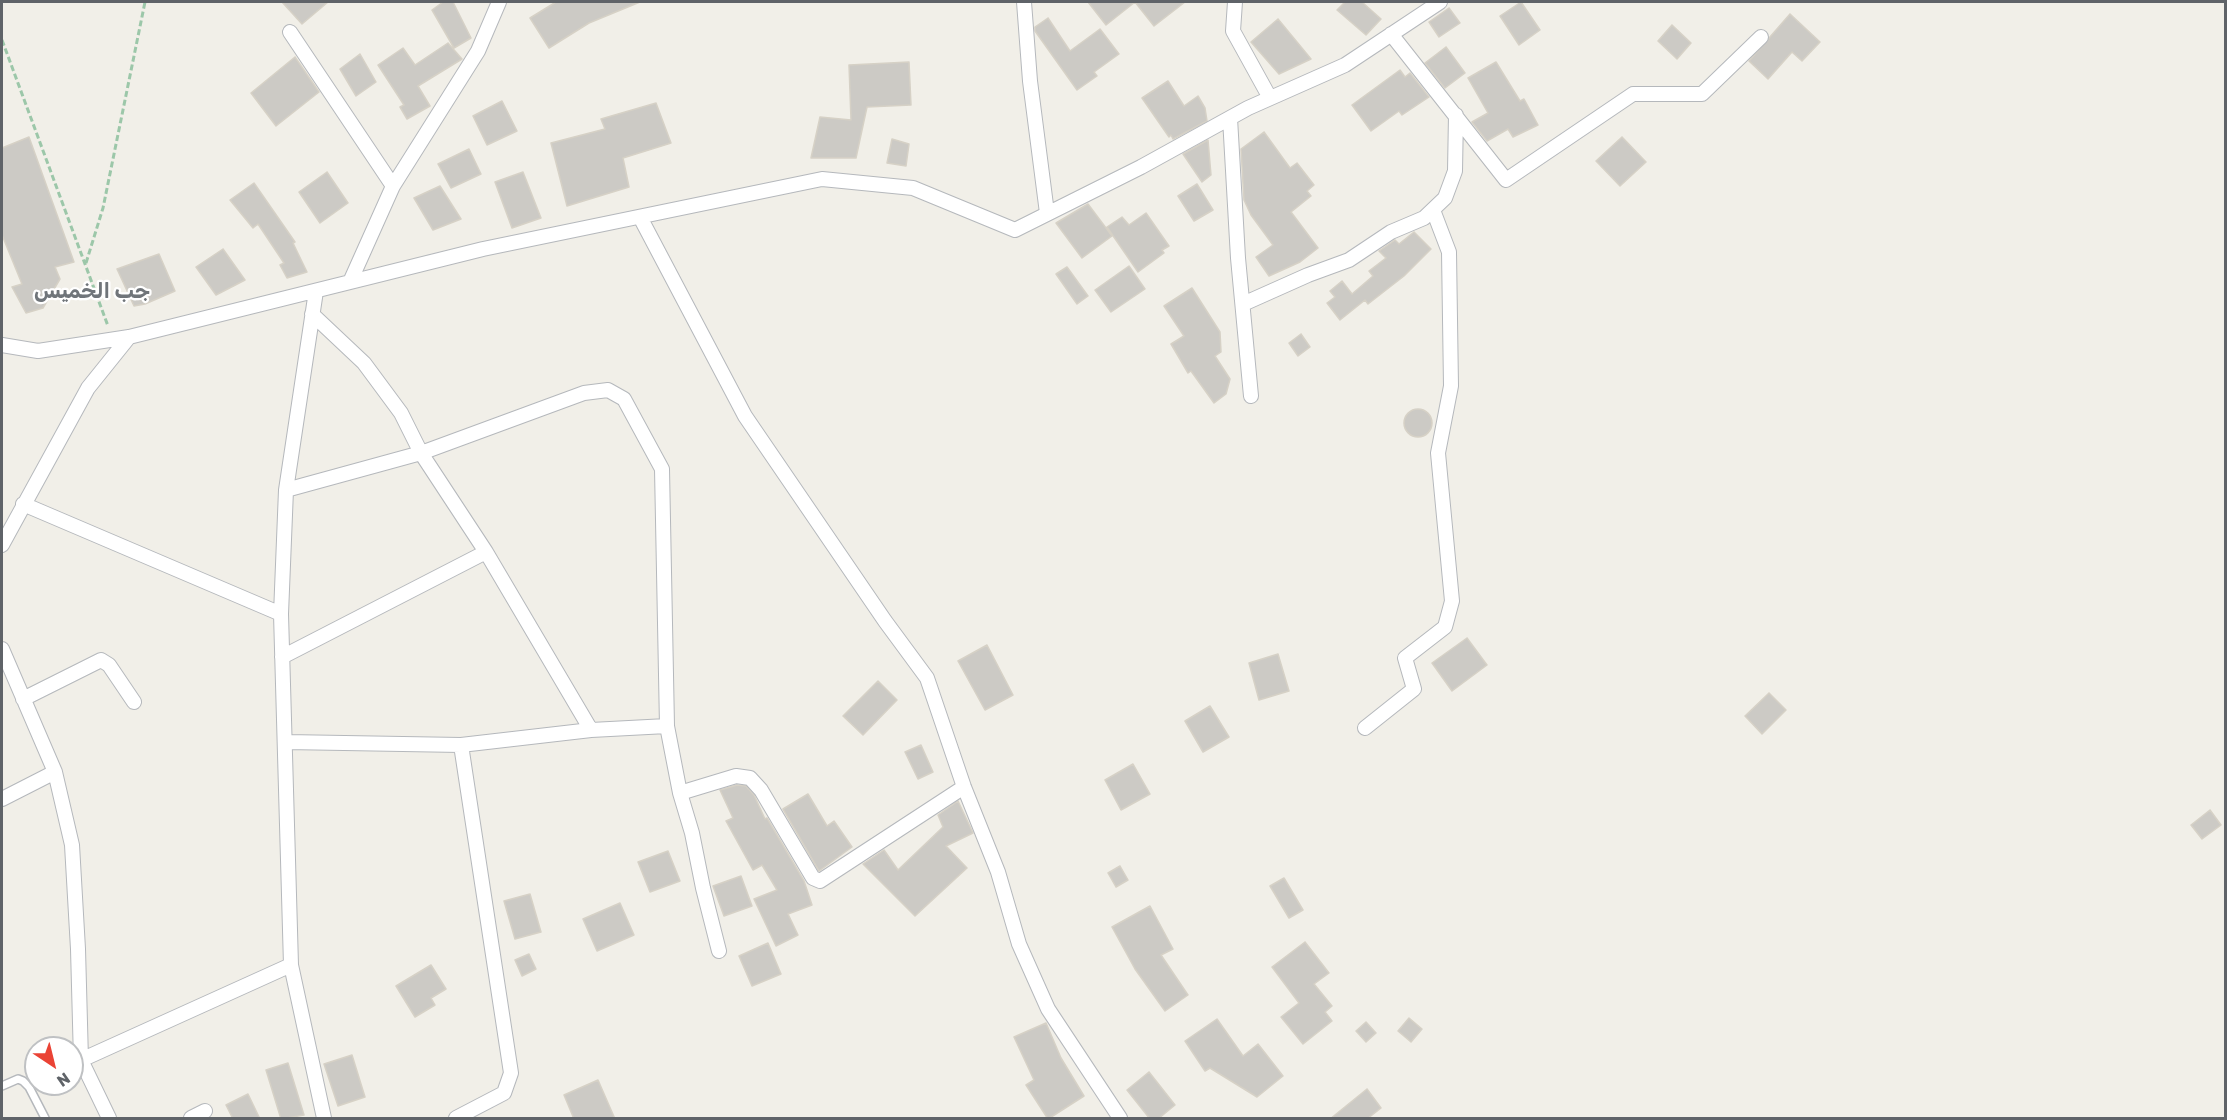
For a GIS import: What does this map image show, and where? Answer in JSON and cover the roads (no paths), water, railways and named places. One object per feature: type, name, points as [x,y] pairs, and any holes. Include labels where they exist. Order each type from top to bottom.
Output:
[{"type":"street","points":[[350,282],[393,186],[478,51],[500,2]]},
{"type":"street","points":[[1024,2],[1030,81],[1047,213]]},
{"type":"street","points":[[1235,2],[1233,31],[1270,98]]},
{"type":"street","points":[[2,345],[38,351],[129,337],[483,249],[822,179],[912,188],[1015,230],[1141,167],[1270,98],[1345,65],[1440,2]]},
{"type":"street","points":[[290,32],[393,186]]},
{"type":"street","points":[[1392,34],[1506,180],[1633,94],[1702,94],[1761,37]]},
{"type":"street","points":[[1243,304],[1308,274],[1349,260],[1391,232],[1424,218],[1445,198],[1455,171],[1456,115]]},
{"type":"street","points":[[1230,118],[1251,396]]},
{"type":"street","points":[[1365,728],[1414,688],[1405,658],[1445,627],[1452,601],[1438,453],[1451,386],[1449,252],[1433,210]]},
{"type":"street","points":[[640,217],[746,416],[885,621],[927,678],[964,787],[998,872],[1019,944],[1048,1009],[1120,1119]]},
{"type":"street","points":[[316,291],[286,490],[281,614],[291,964],[324,1119]]},
{"type":"street","points":[[312,314],[364,363],[401,413],[420,453],[486,552],[591,730]]},
{"type":"street","points":[[2,545],[88,388],[129,337]]},
{"type":"street","points":[[286,490],[420,453],[584,393],[608,390],[624,399],[662,469],[667,726],[680,793],[692,833],[719,951]]},
{"type":"street","points":[[23,504],[281,614]]},
{"type":"street","points":[[282,657],[486,552]]},
{"type":"street","points":[[2,649],[55,772],[72,845],[80,1036]]},
{"type":"street","points":[[23,699],[101,660],[109,665],[134,702]]},
{"type":"street","points":[[286,742],[461,745],[591,730],[667,726]]},
{"type":"street","points":[[456,1119],[504,1093],[511,1073],[461,745]]},
{"type":"street","points":[[2,799],[55,772]]},
{"type":"street","points":[[680,793],[736,776],[750,778],[761,790],[813,878],[820,881],[964,787]]},
{"type":"street","points":[[84,1059],[291,964]]},
{"type":"street","points":[[84,1066],[109,1119]]},
{"type":"street","points":[[191,1119],[205,1111]]},
{"type":"lane","points":[[2,1086],[18,1079],[23,1081],[29,1087],[45,1119]]},
{"type":"district","name":"جب الخميس","points":[[92,292]]}]
